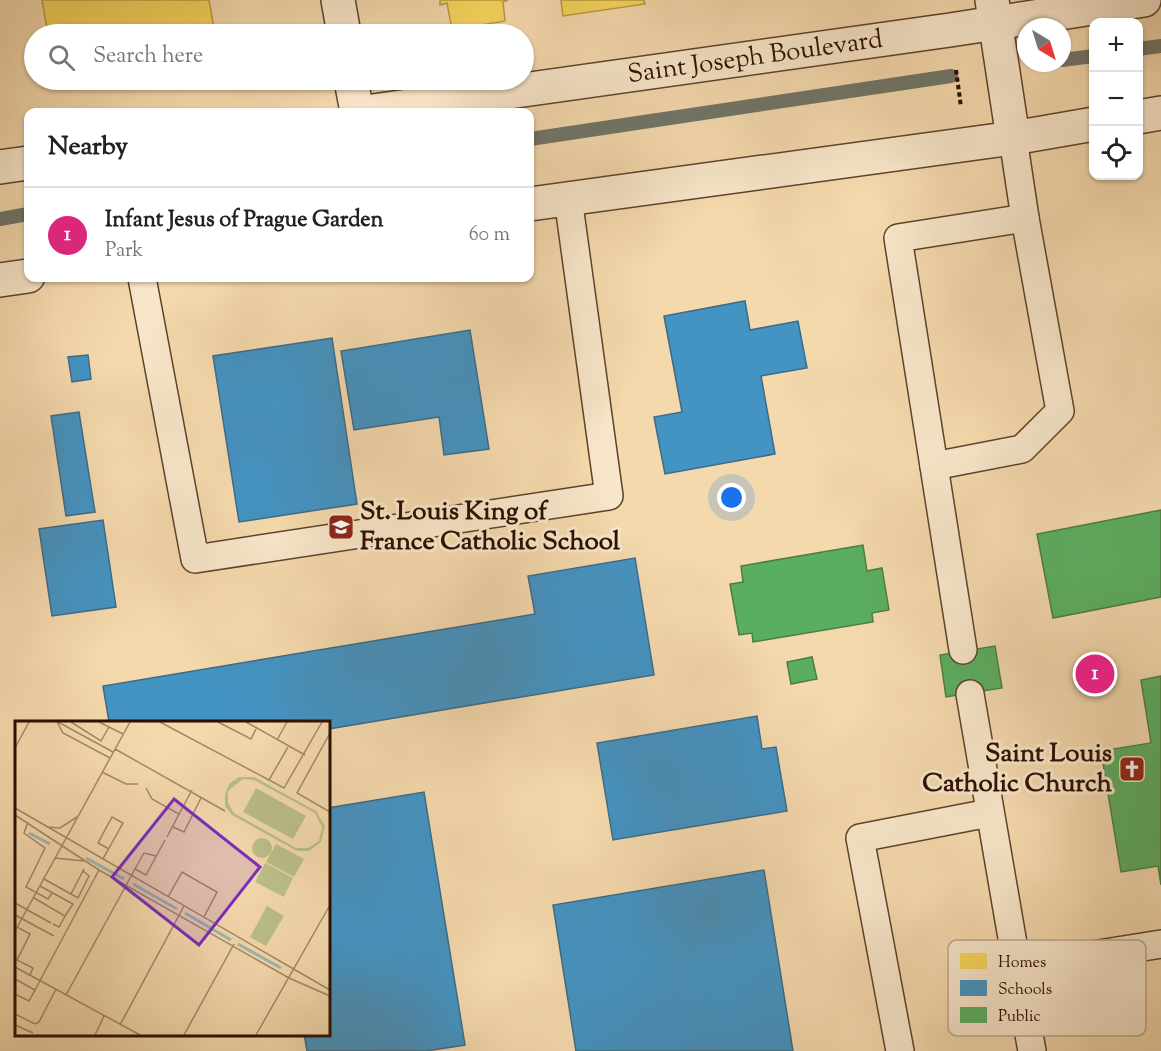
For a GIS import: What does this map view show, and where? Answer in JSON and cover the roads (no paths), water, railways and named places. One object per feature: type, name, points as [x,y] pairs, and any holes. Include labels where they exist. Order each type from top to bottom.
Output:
[{"type":"street","points":[[338,0],[342,24]]},
{"type":"street","name":"Saint Joseph Boulevard","points":[[534,85],[994,12],[1144,0]]},
{"type":"street","points":[[994,12],[1013,138]]},
{"type":"street","points":[[353,90],[356,108]]},
{"type":"street","name":"Saint Joseph Boulevard","points":[[391,108],[504,90]]},
{"type":"street","points":[[1143,116],[1161,113]]},
{"type":"street","points":[[534,203],[1013,138],[1089,125]]},
{"type":"street","points":[[0,167],[24,164]]},
{"type":"street","points":[[0,280],[24,277]]},
{"type":"lane","points":[[934,466],[1022,449],[1060,411],[1013,138]]},
{"type":"lane","points":[[143,282],[195,559],[609,496],[568,198]]},
{"type":"lane","points":[[963,650],[898,238],[1025,218]]},
{"type":"lane","points":[[970,694],[1012,940]]},
{"type":"lane","points":[[900,1051],[860,838],[990,813]]},
{"type":"lane","points":[[1146,946],[1161,944]]},
{"type":"lane","points":[[1029,1036],[1032,1051]]},
{"type":"waterway","points":[[1143,48],[1161,46]]},
{"type":"waterway","points":[[1071,59],[1089,57]]},
{"type":"waterway","points":[[534,138],[951,76]]},
{"type":"waterway","points":[[0,219],[24,215]]},
{"type":"place","name":"St. Louis King of France Catholic School","points":[[341,527]]},
{"type":"place","name":"Infant Jesus of Prague Garden","points":[[1095,674]]},
{"type":"place","name":"Saint Louis Catholic Church","points":[[1132,769]]}]
